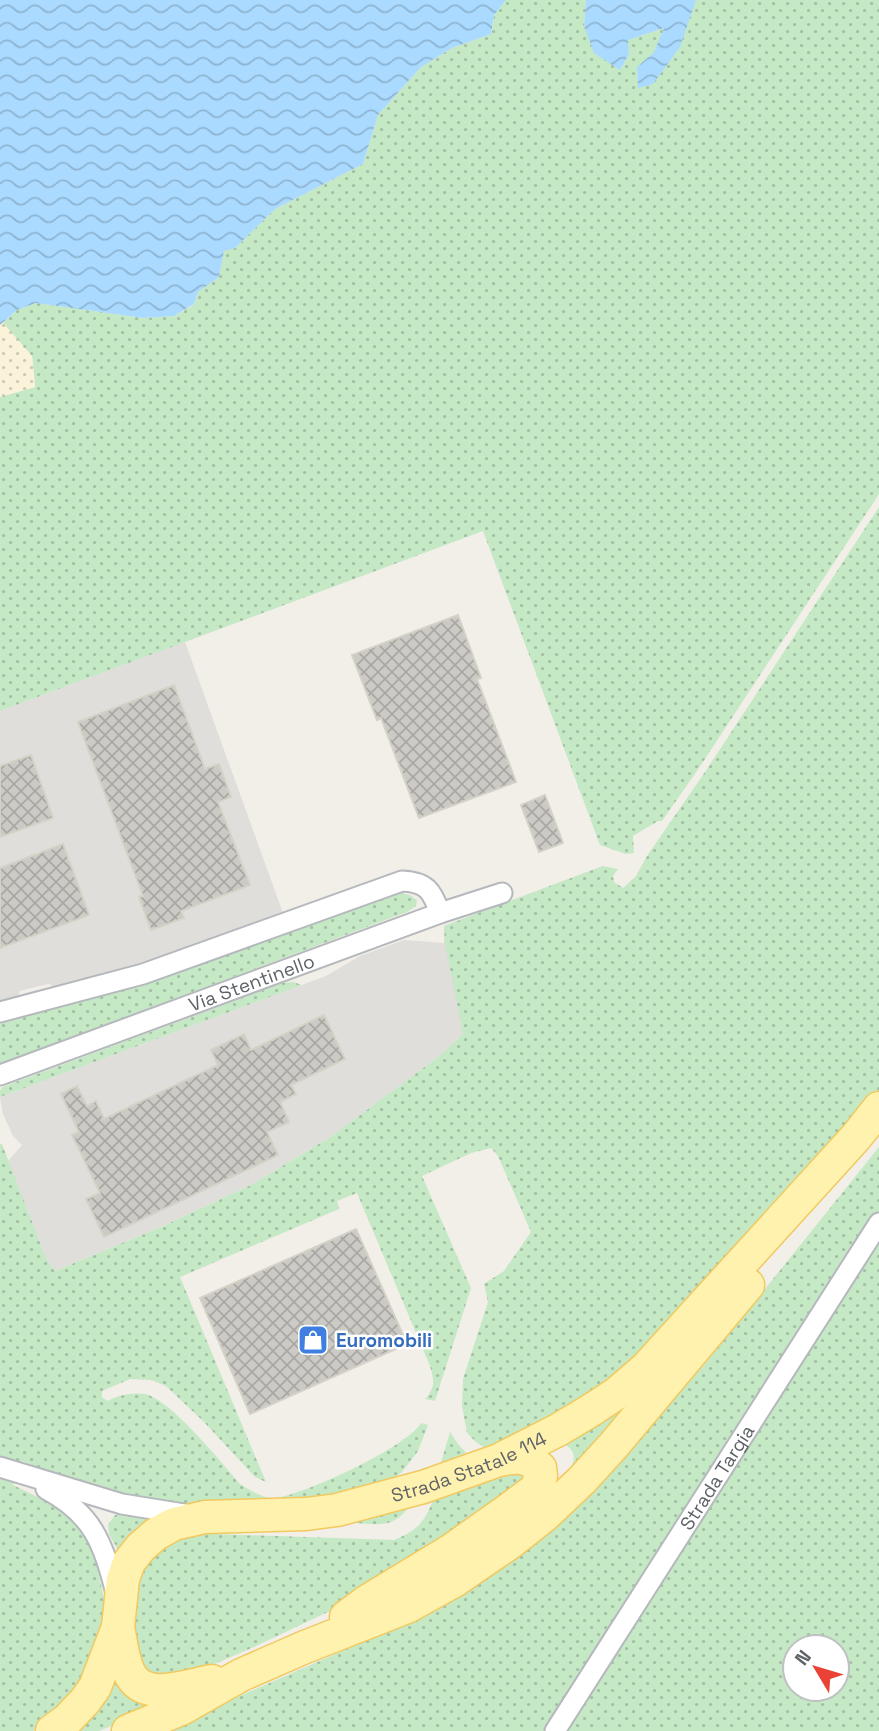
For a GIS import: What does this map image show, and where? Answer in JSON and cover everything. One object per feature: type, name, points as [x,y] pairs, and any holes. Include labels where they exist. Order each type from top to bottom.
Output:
[{"type":"main road","name":"Strada Statale 114","points":[[52,1731],[67,1720],[95,1687],[118,1616],[123,1579],[130,1562],[141,1547],[156,1534],[174,1524],[205,1517],[306,1514],[337,1510],[423,1487],[499,1460],[558,1430],[617,1393],[646,1368],[856,1137],[879,1108]]},
{"type":"main road","points":[[128,1731],[181,1709],[241,1675],[409,1606],[454,1581],[544,1516],[613,1446],[879,1126]]},
{"type":"main road","points":[[305,1647],[366,1602],[450,1551],[536,1489],[541,1476],[540,1468],[531,1460],[519,1457],[499,1460]]},
{"type":"main road","points":[[118,1616],[129,1673],[147,1688],[161,1692],[241,1675]]},
{"type":"street","points":[[0,1012],[143,974],[402,881],[418,881],[433,894],[440,913]]},
{"type":"street","name":"Via Stentinello","points":[[0,1075],[440,913],[502,893]]},
{"type":"street","name":"Strada Targia","points":[[555,1731],[879,1223]]},
{"type":"street","points":[[9,1470],[122,1504],[205,1517]]},
{"type":"street","points":[[9,1470],[65,1499],[83,1516],[96,1534],[109,1566],[118,1616]]},
{"type":"shaded area","points":[[185,642],[283,913],[142,967],[57,989],[49,984],[20,991],[16,1000],[0,1005],[0,711]]},
{"type":"shaded area","points":[[603,866],[463,1034],[438,1057],[332,1136],[251,1185],[161,1227],[55,1271],[46,1258],[8,1161],[22,1145],[13,1136],[3,1114],[0,1097],[326,976],[360,956],[404,940],[444,943],[444,926]]},
{"type":"green space","points":[[506,0],[586,0],[584,26],[620,70],[629,54],[627,40],[665,28],[654,52],[637,67],[638,87],[696,0],[879,0],[879,494],[662,821],[633,836],[634,853],[626,854],[600,845],[483,531],[0,711],[0,397],[35,387],[32,356],[3,323],[17,310],[36,303],[143,318],[174,316],[194,305],[198,292],[219,277],[224,251],[235,248],[275,209],[363,164],[378,115],[421,67],[452,48],[491,34],[494,15]]},
{"type":"green space","points":[[879,507],[879,1093],[854,1123],[804,1169],[648,1351],[617,1382],[508,1445],[484,1447],[476,1442],[467,1433],[462,1406],[463,1379],[488,1302],[484,1284],[504,1271],[531,1232],[498,1156],[491,1148],[471,1153],[422,1176],[471,1288],[435,1401],[425,1399],[433,1383],[430,1366],[357,1193],[337,1201],[339,1209],[180,1277],[266,1482],[255,1477],[166,1386],[151,1380],[130,1379],[102,1391],[102,1397],[107,1401],[136,1393],[156,1399],[195,1433],[240,1484],[270,1498],[289,1495],[354,1468],[396,1444],[421,1423],[428,1425],[418,1451],[402,1472],[391,1480],[335,1498],[192,1505],[118,1494],[22,1461],[13,1485],[70,1516],[88,1543],[96,1561],[104,1599],[105,1625],[91,1675],[40,1728],[33,1731],[0,1731],[0,1144],[46,1258],[55,1271],[161,1227],[251,1185],[332,1136],[438,1057],[463,1034],[444,926],[603,866],[618,869],[613,876],[614,882],[623,888],[636,876]]},
{"type":"green space","points":[[400,893],[417,900],[416,906],[407,912],[0,1064],[0,1022],[144,980]]},
{"type":"green space","points":[[283,983],[302,985],[0,1097],[2,1087]]},
{"type":"green space","points":[[879,1147],[879,1213],[547,1731],[160,1731],[397,1627],[676,1392],[704,1365]]},
{"type":"green space","points":[[879,1239],[879,1731],[561,1731]]},
{"type":"green space","points":[[685,1336],[560,1489],[533,1505],[558,1484],[572,1466],[574,1457],[570,1449],[560,1442]]},
{"type":"green space","points":[[450,1432],[467,1454],[463,1461],[440,1466]]},
{"type":"green space","points":[[521,1467],[532,1480],[351,1601],[166,1685],[145,1677],[132,1629],[139,1576],[146,1560],[184,1533],[394,1540],[420,1524],[434,1498]]},
{"type":"green space","points":[[410,1504],[404,1513],[383,1524],[347,1522]]},
{"type":"green space","points":[[126,1513],[153,1517],[121,1555],[109,1534],[108,1525],[115,1515]]},
{"type":"green space","points":[[114,1664],[177,1699],[99,1731],[72,1731]]},
{"type":"sand","points":[[3,323],[32,356],[35,387],[0,397],[0,325]]},
{"type":"water","points":[[0,0],[506,0],[494,15],[491,34],[452,48],[421,67],[378,115],[363,164],[275,209],[235,248],[224,251],[219,277],[198,292],[194,304],[174,316],[143,318],[36,303],[17,310],[0,325]]},
{"type":"water","points":[[586,0],[696,0],[680,47],[653,84],[638,88],[637,67],[654,52],[664,28],[628,40],[629,54],[620,70],[594,53],[584,26]]},
{"type":"building","points":[[458,615],[481,678],[477,679],[516,782],[419,818],[381,718],[377,720],[352,655]]},
{"type":"building","points":[[174,685],[205,769],[219,764],[231,797],[218,802],[250,885],[181,911],[184,918],[151,930],[139,897],[143,896],[78,722]]},
{"type":"building","points":[[31,755],[53,818],[0,837],[0,766]]},
{"type":"building","points":[[545,795],[563,843],[539,852],[521,805]]},
{"type":"building","points":[[63,844],[89,915],[0,948],[0,868]]},
{"type":"building","points":[[324,1015],[345,1059],[291,1085],[296,1094],[280,1102],[289,1122],[267,1132],[278,1155],[104,1237],[86,1199],[100,1193],[72,1135],[79,1132],[61,1094],[77,1086],[87,1106],[96,1101],[104,1119],[218,1065],[211,1050],[244,1034],[251,1050]]},
{"type":"building","points":[[356,1229],[407,1344],[250,1414],[200,1298]]},
{"type":"place","name":"Euromobili","points":[[313,1340]]}]
